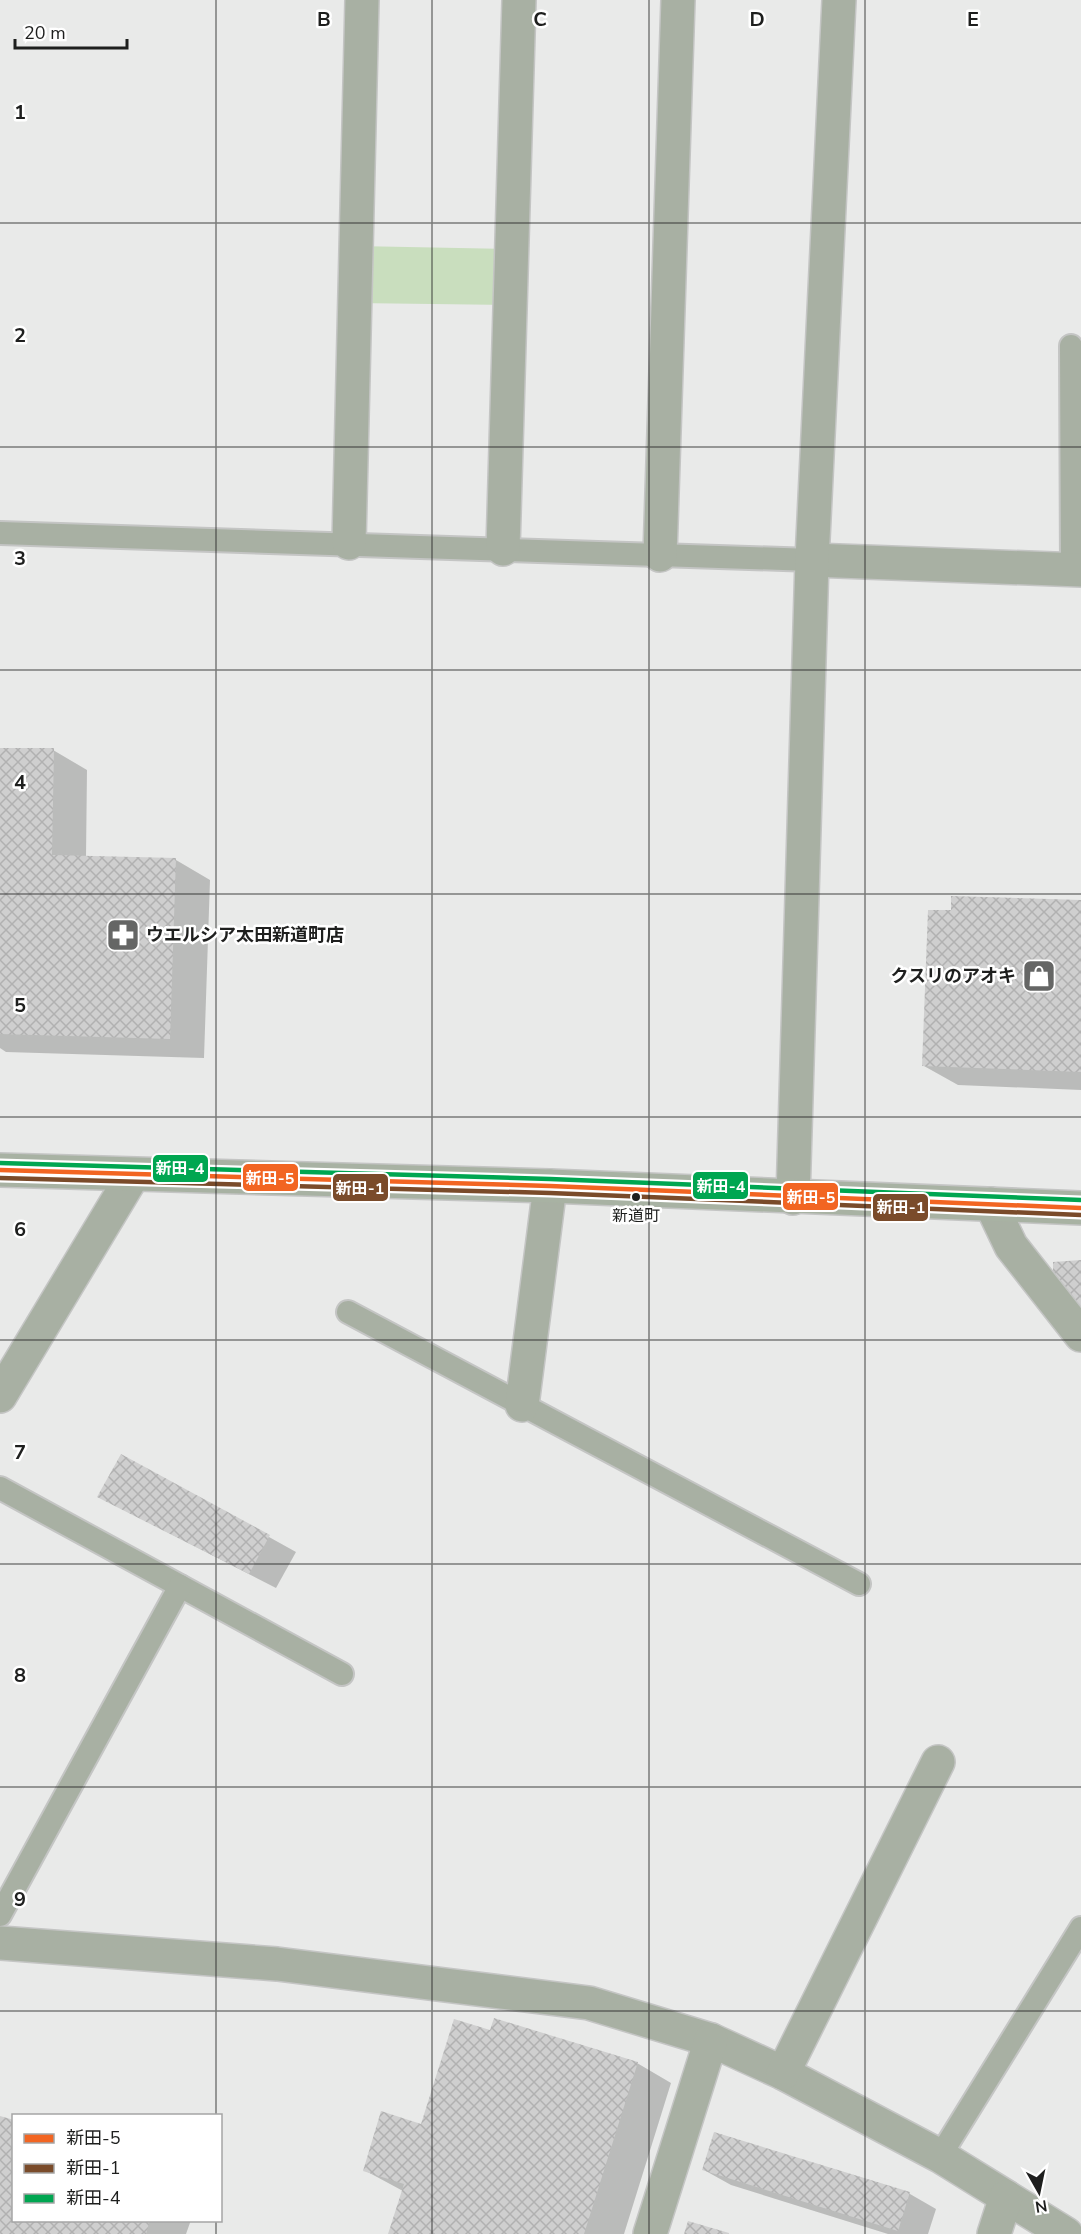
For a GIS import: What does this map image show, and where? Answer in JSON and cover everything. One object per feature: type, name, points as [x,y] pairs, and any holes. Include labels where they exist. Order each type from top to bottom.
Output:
[{"type":"main road","points":[[0,1170],[550,1186],[793,1198],[1081,1208]]},
{"type":"street","points":[[349,543],[362,0]]},
{"type":"street","points":[[503,549],[519,0]]},
{"type":"street","points":[[660,555],[678,0]]},
{"type":"street","points":[[793,1198],[812,561],[839,0]]},
{"type":"street","points":[[812,561],[1076,570]]},
{"type":"street","points":[[0,1396],[132,1175]]},
{"type":"street","points":[[522,1405],[550,1186]]},
{"type":"street","points":[[991,1204],[1011,1246],[1081,1335]]},
{"type":"street","points":[[783,2073],[938,1762]]},
{"type":"street","points":[[0,1943],[277,1964],[589,2003],[711,2040],[783,2073],[940,2156],[1066,2234]]},
{"type":"street","points":[[650,2234],[711,2040]]},
{"type":"street","points":[[994,2234],[1006,2197]]},
{"type":"lane","points":[[1071,346],[1076,570]]},
{"type":"lane","points":[[0,533],[349,543],[812,561]]},
{"type":"lane","points":[[348,1312],[859,1584]]},
{"type":"lane","points":[[0,1488],[342,1674]]},
{"type":"lane","points":[[0,1915],[180,1586]]},
{"type":"lane","points":[[940,2156],[1081,1928]]},
{"type":"green space","points":[[356,246],[512,249],[510,305],[354,303]]},
{"type":"building","points":[[0,748],[54,748],[52,855],[176,858],[170,1039],[0,1034]]},
{"type":"building","points":[[951,896],[1081,900],[1081,1072],[922,1066],[928,910],[951,910]]},
{"type":"building","points":[[1081,1260],[1081,1310],[1053,1274],[1053,1262]]},
{"type":"building","points":[[121,1454],[270,1535],[249,1574],[97,1497]]},
{"type":"building","points":[[494,2018],[638,2062],[584,2234],[388,2234],[404,2184],[363,2171],[381,2111],[421,2124],[454,2019],[490,2030]]},
{"type":"building","points":[[0,2116],[12,2119],[12,2222],[149,2222],[146,2234],[0,2234]]},
{"type":"building","points":[[714,2132],[910,2192],[898,2231],[702,2170]]},
{"type":"building","points":[[688,2221],[729,2233],[729,2234],[684,2234]]},
{"type":"transit line","name":"新田-4","points":[[0,1163],[550,1179],[1081,1200]]},
{"type":"transit line","name":"新田-5","points":[[0,1170],[550,1186],[1081,1208]]},
{"type":"transit line","name":"新田-1","points":[[0,1178],[550,1193],[1081,1215]]},
{"type":"place","name":"ウエルシア太田新道町店","points":[[123,935]]},
{"type":"place","name":"クスリのアオキ","points":[[1039,976]]},
{"type":"place","name":"新道町","points":[[636,1197]]}]
